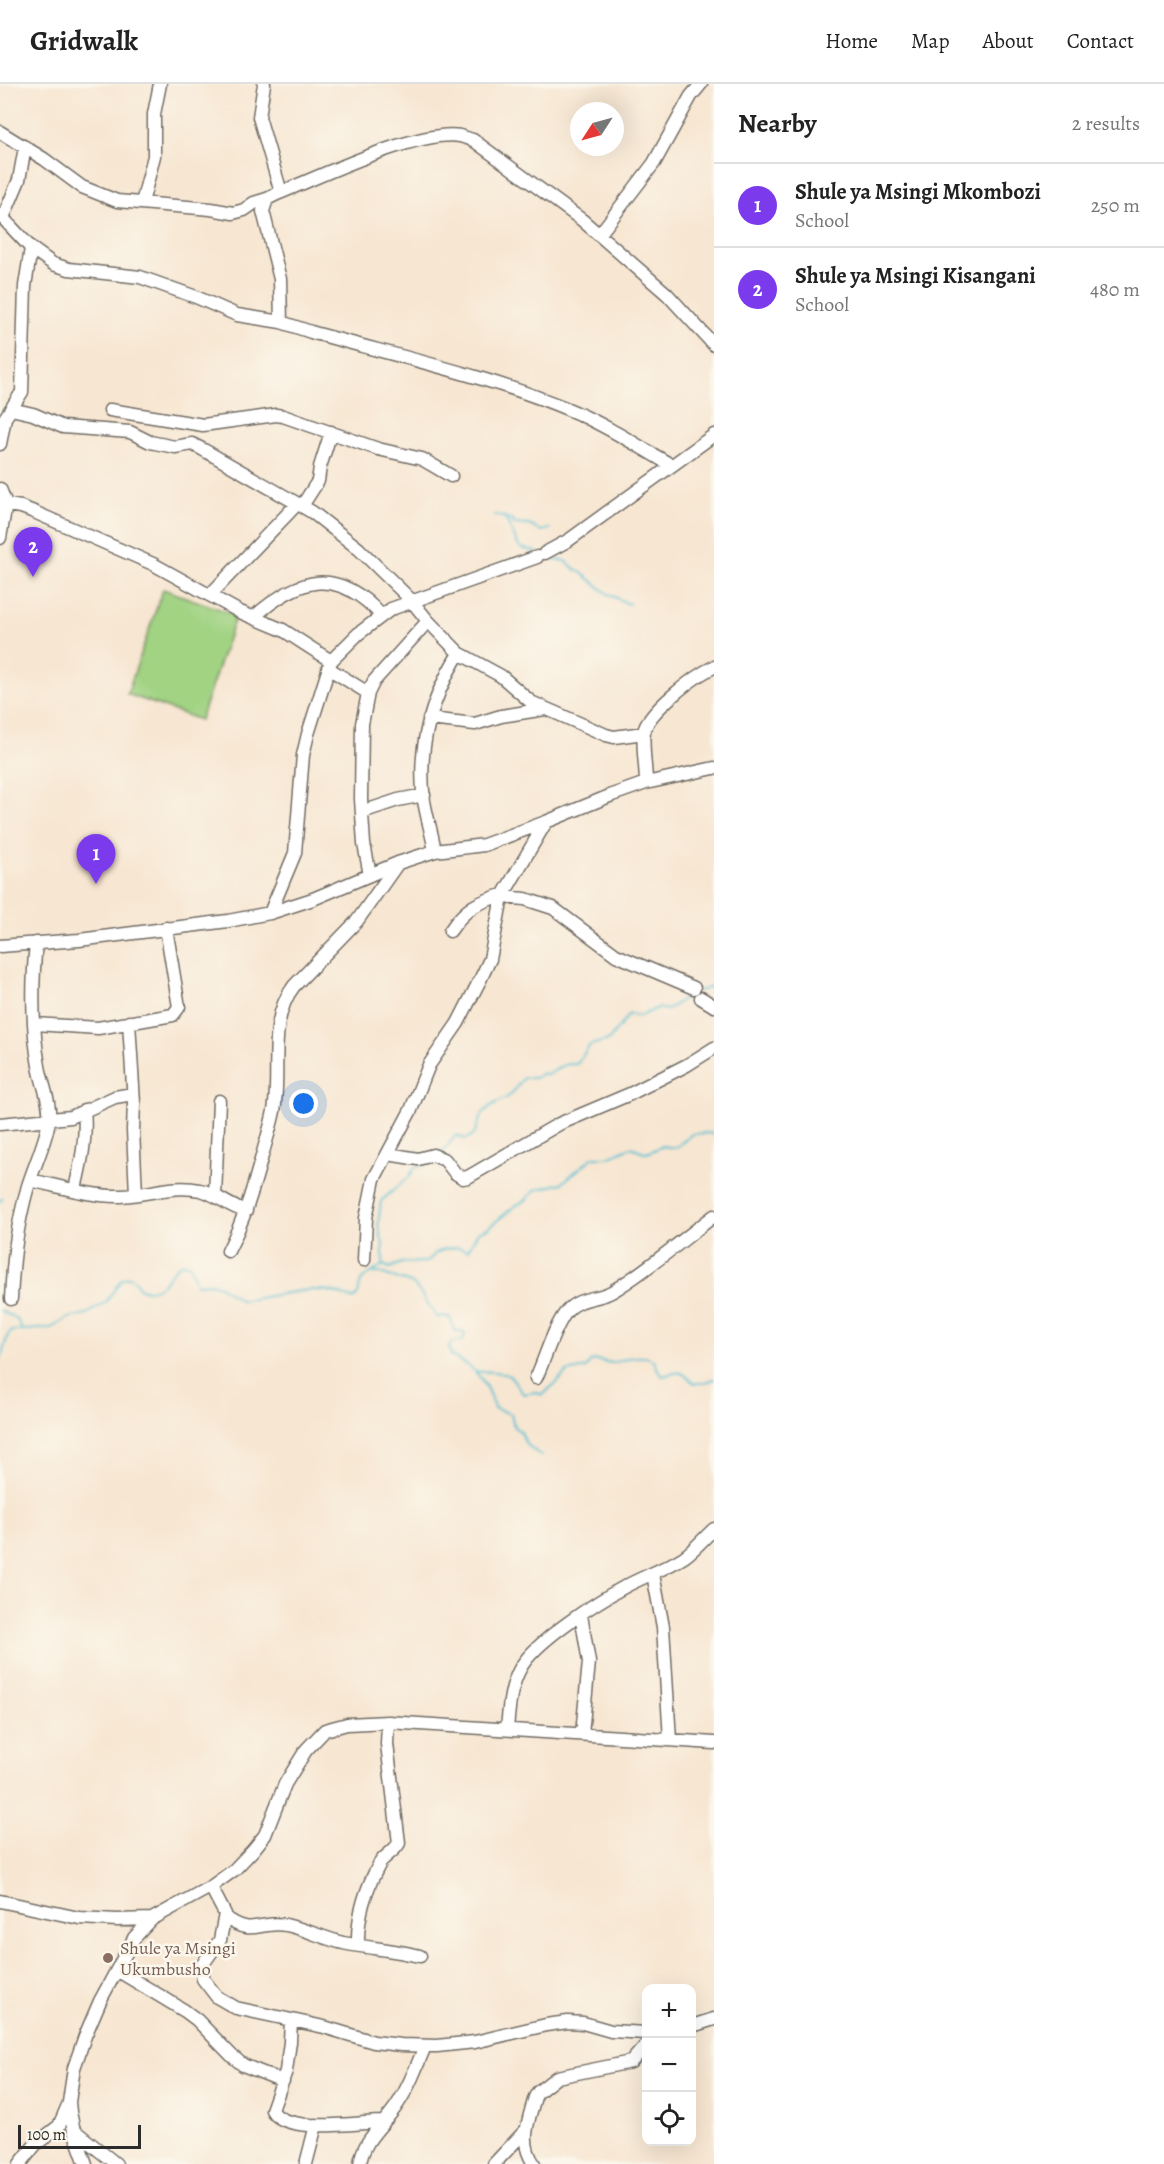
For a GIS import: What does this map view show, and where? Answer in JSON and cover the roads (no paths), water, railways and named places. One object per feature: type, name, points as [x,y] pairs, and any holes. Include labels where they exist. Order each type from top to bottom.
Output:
[{"type":"street","points":[[142,203],[154,156],[154,114],[160,84]]},
{"type":"street","points":[[264,84],[259,117],[280,189],[263,211],[280,279],[281,322]]},
{"type":"street","points":[[599,235],[654,163],[686,105],[701,84]]},
{"type":"street","points":[[0,132],[82,187],[117,201],[232,213],[393,148],[427,138],[459,136],[473,140],[599,235],[667,294],[714,345]]},
{"type":"street","points":[[25,147],[19,180],[1,216],[31,248],[53,264],[69,269],[140,277],[196,297],[237,315],[281,322],[515,390],[607,427],[671,465]]},
{"type":"street","points":[[0,444],[2,427],[22,392],[25,286],[31,248]]},
{"type":"street","points":[[11,409],[33,414],[63,427],[130,432],[143,439],[175,447],[195,445],[300,505],[359,549],[411,600],[459,653],[501,675],[531,702],[614,737],[644,733]]},
{"type":"street","points":[[110,410],[203,425],[276,415],[378,449],[422,459],[451,476]]},
{"type":"street","points":[[210,595],[300,505],[318,482],[320,467],[331,432]]},
{"type":"street","points":[[270,913],[295,853],[303,754],[329,665],[358,633],[381,615],[411,600],[501,571],[541,555],[569,540],[714,435]]},
{"type":"street","points":[[0,489],[3,504],[0,538]]},
{"type":"street","points":[[3,504],[34,512],[153,564],[240,612],[283,630],[368,693]]},
{"type":"street","points":[[254,617],[278,598],[301,586],[316,582],[343,586],[360,595],[381,615]]},
{"type":"street","points":[[370,875],[364,844],[362,812],[362,735],[368,693],[374,681],[428,621]]},
{"type":"street","points":[[435,851],[424,795],[424,739],[437,693],[459,653]]},
{"type":"street","points":[[646,783],[644,733],[647,724],[666,703],[698,675],[714,667]]},
{"type":"street","points":[[429,719],[475,724],[501,716],[545,709]]},
{"type":"street","points":[[0,946],[79,940],[228,921],[270,913],[313,899],[398,863],[435,851],[484,845],[646,783],[714,768]]},
{"type":"street","points":[[362,812],[398,800],[424,795]]},
{"type":"street","points":[[364,1260],[369,1197],[374,1179],[411,1110],[429,1065],[458,1023],[490,959],[503,895],[546,822]]},
{"type":"street","points":[[228,1251],[246,1211],[273,1114],[277,1092],[278,1029],[284,1001],[294,986],[357,921],[398,863]]},
{"type":"street","points":[[450,931],[464,911],[480,901],[503,895],[525,899],[553,908],[616,955],[697,993],[714,1005]]},
{"type":"street","points":[[35,1024],[99,1028],[173,1015],[179,1007],[166,928]]},
{"type":"street","points":[[11,1299],[14,1247],[30,1180],[49,1120],[47,1098],[39,1066],[35,1024],[33,970],[36,943]]},
{"type":"street","points":[[129,1022],[134,1094],[136,1194]]},
{"type":"street","points":[[388,1154],[418,1159],[433,1155],[445,1160],[455,1173],[463,1178],[468,1177],[559,1124],[630,1094],[687,1065],[714,1048]]},
{"type":"street","points":[[0,1124],[70,1117],[115,1097],[134,1094]]},
{"type":"street","points":[[215,1196],[219,1101]]},
{"type":"street","points":[[75,1189],[84,1148],[84,1110]]},
{"type":"street","points":[[30,1180],[109,1196],[176,1187],[199,1189],[228,1205],[246,1211]]},
{"type":"street","points":[[536,1378],[557,1328],[567,1311],[580,1302],[610,1293],[684,1240],[714,1215]]},
{"type":"street","points":[[507,1729],[510,1694],[521,1667],[533,1652],[581,1615],[626,1586],[684,1556],[714,1529]]},
{"type":"street","points":[[653,1574],[663,1627],[670,1740]]},
{"type":"street","points":[[581,1615],[589,1662],[582,1734]]},
{"type":"street","points":[[20,2164],[35,2145],[58,2126],[69,2102],[75,2068],[85,2036],[134,1938],[152,1919],[212,1886],[234,1870],[265,1835],[285,1784],[306,1750],[325,1730],[347,1724],[388,1722],[714,1743]]},
{"type":"street","points":[[358,1945],[359,1921],[367,1892],[382,1860],[399,1843],[387,1744],[388,1722]]},
{"type":"street","points":[[212,1886],[225,1917],[242,1928],[257,1928],[273,1924],[285,1925],[326,1938],[420,1956]]},
{"type":"street","points":[[0,1901],[79,1918],[152,1919]]},
{"type":"street","points":[[225,1917],[220,1940],[203,1964],[203,1979],[217,1997],[227,2004],[374,2042],[401,2045],[425,2046],[475,2042],[568,2022],[583,2022],[611,2031],[642,2033]]},
{"type":"street","points":[[117,1970],[186,2011],[243,2065],[283,2081]]},
{"type":"street","points":[[696,2025],[714,2019]]},
{"type":"street","points":[[291,2020],[288,2061],[283,2081],[272,2107],[274,2114],[284,2120],[316,2125],[384,2122]]},
{"type":"street","points":[[360,2164],[371,2137],[396,2107],[410,2083],[425,2046]]},
{"type":"street","points":[[534,2164],[525,2147],[526,2130],[536,2094],[557,2077],[631,2062],[642,2050]]},
{"type":"street","points":[[69,2102],[74,2131],[86,2164]]},
{"type":"street","points":[[306,2164],[316,2125]]},
{"type":"street","points":[[494,2164],[526,2130]]},
{"type":"street","points":[[74,2131],[116,2164]]},
{"type":"waterway","points":[[495,515],[510,519],[515,524],[529,525],[541,531],[550,529]]},
{"type":"waterway","points":[[505,517],[518,545],[537,552]]},
{"type":"waterway","points":[[546,558],[567,562],[608,594],[629,604]]},
{"type":"waterway","points":[[699,991],[714,986]]},
{"type":"waterway","points":[[441,1154],[456,1135],[465,1139],[472,1135],[486,1110],[508,1097],[524,1078],[535,1078],[543,1073],[547,1075],[563,1066],[577,1064],[590,1045],[609,1040],[629,1014],[640,1016],[658,1008],[667,1010],[693,992]]},
{"type":"waterway","points":[[383,1265],[390,1268],[401,1263],[427,1262],[436,1253],[445,1249],[457,1247],[468,1250],[478,1232],[488,1228],[526,1200],[535,1190],[562,1183],[593,1157],[608,1157],[631,1147],[647,1153],[663,1146],[675,1148],[692,1134],[710,1133],[714,1135]]},
{"type":"waterway","points":[[0,1361],[8,1335],[12,1331],[51,1328],[69,1318],[87,1314],[106,1302],[121,1280],[128,1277],[133,1278],[140,1289],[150,1290],[158,1287],[173,1270],[183,1263],[190,1265],[196,1284],[211,1283],[220,1286],[240,1300],[309,1290],[330,1291],[352,1299],[357,1295],[363,1279],[383,1265],[383,1244],[378,1225],[381,1201],[410,1176],[414,1168],[433,1161]]},
{"type":"waterway","points":[[0,1202],[2,1198]]},
{"type":"waterway","points":[[374,1273],[411,1283],[437,1317],[450,1318],[454,1330],[463,1332],[465,1335],[463,1340],[452,1342],[449,1346],[451,1356],[468,1365],[479,1376],[488,1390],[494,1408],[511,1414],[514,1427],[521,1432],[526,1444],[541,1456]]},
{"type":"waterway","points":[[0,1310],[16,1319],[21,1329]]},
{"type":"waterway","points":[[476,1372],[505,1374],[512,1378],[524,1394],[535,1392],[543,1395],[567,1372],[586,1368],[591,1361],[596,1360],[612,1363],[633,1357],[647,1357],[654,1361],[663,1376],[680,1372],[694,1383],[714,1379]]},
{"type":"place","name":"Shule ya Msingi Kisangani","points":[[33,577]]},
{"type":"place","name":"Shule ya Msingi Mkombozi","points":[[96,884]]},
{"type":"place","name":"Shule ya Msingi Ukumbusho","points":[[108,1958]]}]
